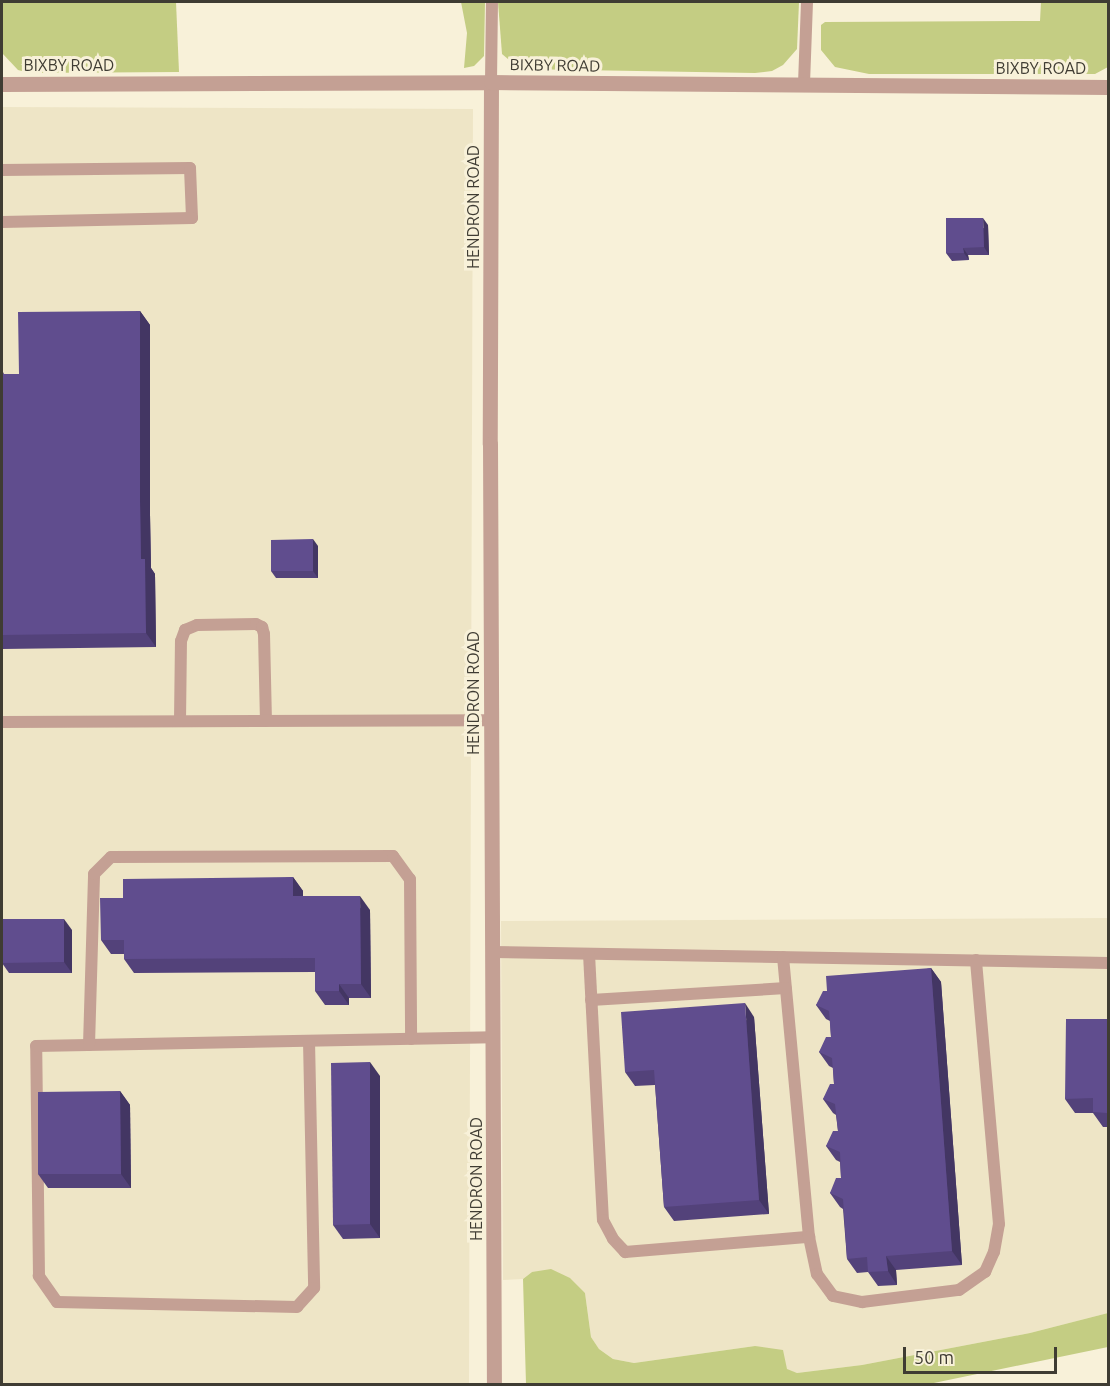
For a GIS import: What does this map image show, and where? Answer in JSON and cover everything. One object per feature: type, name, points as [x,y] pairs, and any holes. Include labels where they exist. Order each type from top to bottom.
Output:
[{"type":"street","name":"BIXBY ROAD","points":[[2,84],[491,82],[1108,87]]},
{"type":"street","name":"HENDRON ROAD","points":[[491,82],[494,1384]]},
{"type":"lane","name":"HENDRON ROAD","points":[[491,82],[492,2]]},
{"type":"lane","points":[[804,84],[807,2]]},
{"type":"lane","points":[[2,170],[190,168],[192,218],[2,222]]},
{"type":"lane","points":[[180,721],[181,641],[185,630],[197,625],[256,624],[262,627],[264,634],[266,721]]},
{"type":"lane","points":[[2,722],[491,720]]},
{"type":"lane","points":[[89,1045],[94,874],[111,857],[393,856],[410,879],[411,1038]]},
{"type":"lane","points":[[493,952],[1108,963]]},
{"type":"lane","points":[[589,954],[603,1220],[613,1239],[625,1252],[809,1237]]},
{"type":"lane","points":[[783,957],[809,1237],[817,1274],[833,1296],[862,1302],[959,1290],[985,1272],[994,1252],[999,1224],[976,960]]},
{"type":"lane","points":[[591,1000],[786,988]]},
{"type":"lane","points":[[309,1041],[314,1288],[297,1307],[57,1302],[39,1276],[36,1046],[493,1037]]},
{"type":"shaded area","points":[[2,107],[473,109],[469,1384],[2,1384]]},
{"type":"shaded area","points":[[1108,918],[1108,1313],[1030,1333],[862,1365],[797,1373],[787,1370],[755,1346],[634,1363],[613,1359],[599,1349],[591,1337],[585,1293],[532,1272],[523,1279],[503,1280],[501,921]]},
{"type":"green space","points":[[2,2],[176,2],[179,72],[29,73],[18,70],[2,53]]},
{"type":"green space","points":[[461,2],[485,2],[484,56],[474,66],[464,68],[467,33]]},
{"type":"green space","points":[[498,2],[799,2],[797,49],[783,65],[772,71],[755,73],[520,69],[502,54]]},
{"type":"green space","points":[[1041,2],[1108,2],[1108,67],[1095,74],[869,74],[835,67],[821,50],[821,25],[825,22],[1040,21]]},
{"type":"green space","points":[[551,1269],[570,1278],[585,1293],[591,1337],[599,1349],[613,1359],[634,1363],[755,1346],[783,1350],[787,1369],[797,1373],[862,1365],[1030,1333],[1108,1313],[1108,1347],[929,1384],[526,1384],[523,1279],[532,1272]]},
{"type":"building","points":[[946,218],[983,218],[984,247],[963,248],[964,253],[946,253]]},
{"type":"building","points":[[140,311],[141,559],[145,559],[146,633],[2,635],[2,374],[19,374],[18,312]]},
{"type":"building","points":[[313,539],[313,571],[271,571],[271,540]]},
{"type":"building","points":[[293,877],[293,896],[360,896],[361,984],[339,984],[339,991],[315,991],[315,958],[124,959],[124,940],[101,940],[100,898],[123,898],[123,879]]},
{"type":"building","points":[[2,919],[64,919],[64,962],[2,963]]},
{"type":"building","points":[[931,968],[952,1251],[886,1256],[888,1271],[868,1272],[867,1257],[847,1259],[843,1199],[830,1193],[836,1178],[841,1178],[840,1152],[826,1146],[833,1131],[838,1131],[835,1104],[823,1099],[830,1084],[834,1084],[832,1058],[819,1052],[826,1037],[831,1037],[829,1011],[816,1005],[823,991],[827,991],[826,976]]},
{"type":"building","points":[[745,1003],[759,1200],[664,1207],[654,1070],[625,1072],[621,1012]]},
{"type":"building","points":[[1066,1019],[1108,1019],[1107,1113],[1093,1112],[1093,1098],[1065,1099]]},
{"type":"building","points":[[370,1062],[370,1224],[333,1225],[331,1063]]},
{"type":"building","points":[[120,1091],[121,1174],[38,1174],[38,1092]]}]
